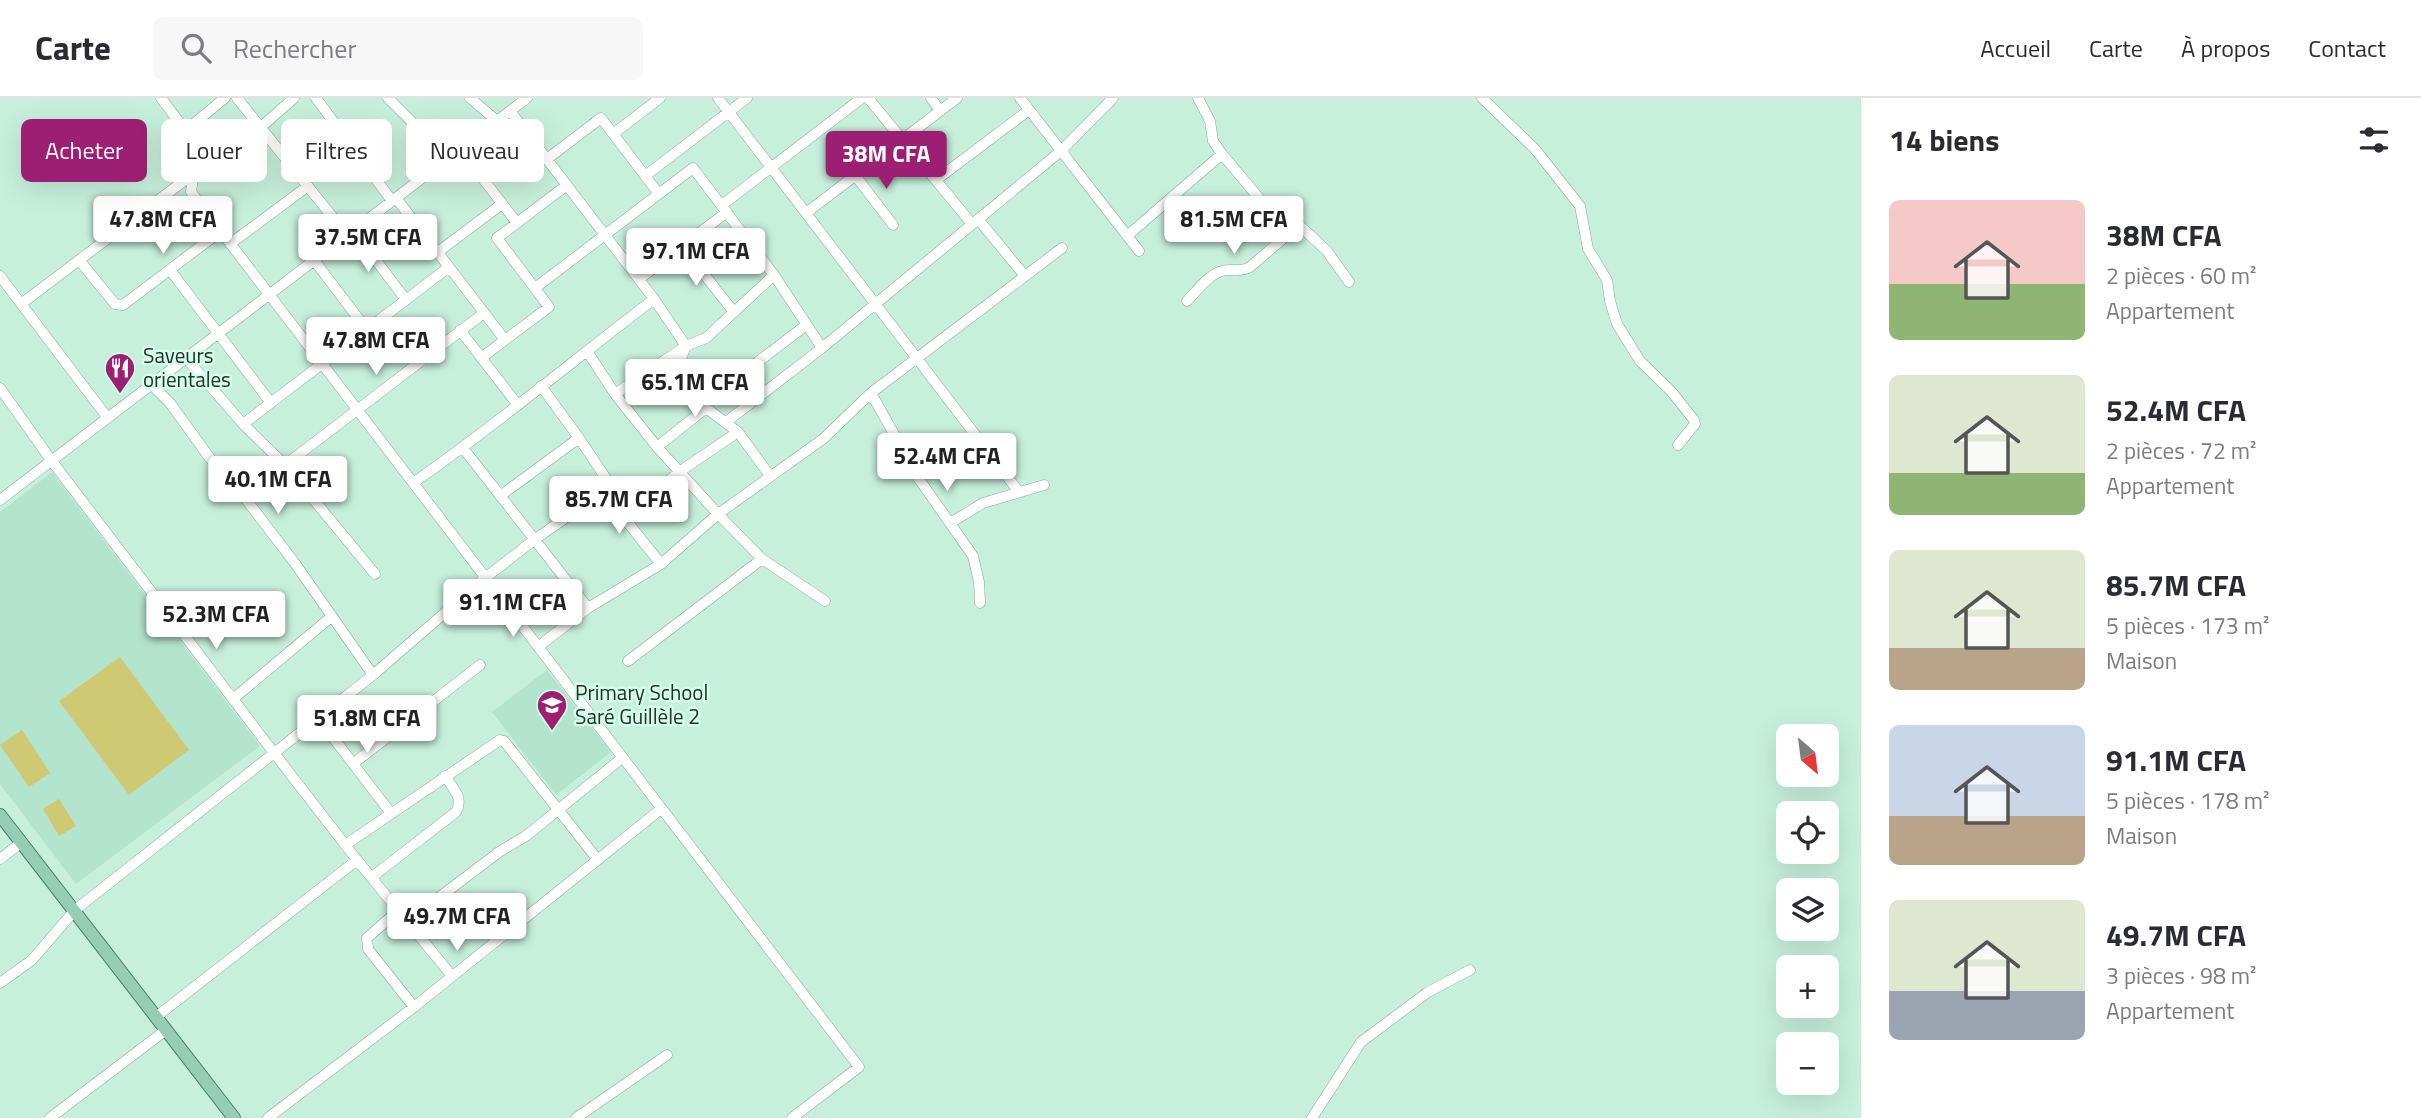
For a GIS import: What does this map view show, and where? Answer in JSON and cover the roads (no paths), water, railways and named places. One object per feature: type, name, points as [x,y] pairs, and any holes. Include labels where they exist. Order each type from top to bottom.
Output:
[{"type":"main road","points":[[0,815],[234,1118]]},
{"type":"street","points":[[161,98],[177,119]]},
{"type":"street","points":[[199,119],[225,98]]},
{"type":"street","points":[[237,98],[254,119]]},
{"type":"street","points":[[267,122],[294,98]]},
{"type":"street","points":[[316,98],[505,340]]},
{"type":"street","points":[[388,98],[409,119]]},
{"type":"street","points":[[470,98],[495,119]]},
{"type":"street","points":[[500,119],[527,98]]},
{"type":"street","points":[[613,134],[659,98]]},
{"type":"street","points":[[718,98],[1019,492]]},
{"type":"street","points":[[645,176],[747,98]]},
{"type":"street","points":[[639,279],[682,246],[771,167],[862,98]]},
{"type":"street","points":[[868,98],[936,180],[1025,276]]},
{"type":"street","points":[[931,98],[940,111]]},
{"type":"street","points":[[806,213],[957,98]]},
{"type":"street","points":[[1020,98],[1139,251]]},
{"type":"street","points":[[726,422],[822,348],[1061,151],[1113,98]]},
{"type":"street","points":[[1198,98],[1210,121],[1213,141],[1222,154],[1264,204],[1276,214],[1299,225],[1328,251],[1349,282]]},
{"type":"street","points":[[1482,98],[1535,149],[1580,206],[1588,249],[1607,280],[1617,324],[1640,360],[1695,420],[1695,424],[1678,445]]},
{"type":"street","points":[[936,180],[1030,110]]},
{"type":"street","points":[[510,111],[654,299],[686,346]]},
{"type":"street","points":[[547,159],[601,118],[659,194]]},
{"type":"street","points":[[267,135],[406,300]]},
{"type":"street","points":[[1127,236],[1222,154]]},
{"type":"street","points":[[535,288],[693,168],[774,275],[805,326],[822,348]]},
{"type":"street","points":[[855,175],[893,225]]},
{"type":"street","points":[[21,304],[181,182]]},
{"type":"street","points":[[192,182],[191,192],[230,244],[859,1067],[792,1118]]},
{"type":"street","points":[[0,500],[416,182]]},
{"type":"street","points":[[485,182],[517,223]]},
{"type":"street","points":[[481,358],[549,307],[497,238],[567,185]]},
{"type":"street","points":[[230,244],[308,186]]},
{"type":"street","points":[[438,252],[502,204]]},
{"type":"street","points":[[1186,301],[1214,274],[1224,270],[1242,271],[1250,267],[1299,225]]},
{"type":"street","points":[[79,260],[119,306],[221,232]]},
{"type":"street","points":[[682,246],[733,311]]},
{"type":"street","points":[[538,647],[588,608],[662,564],[718,514],[823,439],[871,393],[1062,248]]},
{"type":"street","points":[[314,260],[367,330]]},
{"type":"street","points":[[243,424],[449,267]]},
{"type":"street","points":[[170,270],[271,403]]},
{"type":"street","points":[[615,394],[686,346],[706,338],[774,275]]},
{"type":"street","points":[[0,276],[107,417]]},
{"type":"street","points":[[413,483],[463,448],[654,299]]},
{"type":"street","points":[[285,465],[484,313]]},
{"type":"street","points":[[657,447],[805,326]]},
{"type":"street","points":[[460,330],[517,404]]},
{"type":"street","points":[[686,346],[677,368],[684,388],[703,407],[738,432],[771,477]]},
{"type":"street","points":[[587,351],[615,394],[657,447],[718,514],[762,559],[825,601]]},
{"type":"street","points":[[186,358],[243,424],[285,465],[375,574]]},
{"type":"street","points":[[151,384],[170,404],[294,562],[373,675]]},
{"type":"street","points":[[541,386],[624,506],[624,518],[662,564]]},
{"type":"street","points":[[0,388],[51,460],[345,845],[452,976]]},
{"type":"street","points":[[871,393],[919,479],[973,556],[979,582],[979,603]]},
{"type":"street","points":[[624,518],[679,472],[738,432]]},
{"type":"street","points":[[500,496],[579,438]]},
{"type":"street","points":[[463,448],[588,608]]},
{"type":"street","points":[[950,523],[983,503],[1044,485]]},
{"type":"street","points":[[0,983],[32,960],[75,910],[373,675],[485,578],[611,486]]},
{"type":"street","points":[[628,661],[762,559]]},
{"type":"street","points":[[233,699],[331,617]]},
{"type":"street","points":[[354,763],[480,666]]},
{"type":"street","points":[[318,718],[390,812]]},
{"type":"street","points":[[345,845],[500,740],[504,741],[598,860]]},
{"type":"street","points":[[408,921],[499,852],[526,836],[622,758]]},
{"type":"street","points":[[372,877],[456,812],[461,804],[460,799],[444,776]]},
{"type":"street","points":[[268,1118],[414,1007],[661,809]]},
{"type":"street","points":[[0,859],[22,842]]},
{"type":"street","points":[[156,1017],[357,860]]},
{"type":"street","points":[[399,910],[367,938],[366,942],[368,949],[414,1007]]},
{"type":"street","points":[[1312,1118],[1361,1042],[1428,992],[1470,970]]},
{"type":"street","points":[[50,1118],[166,1030]]},
{"type":"street","points":[[576,1118],[667,1055]]},
{"type":"place","name":"Saveurs orientales","points":[[120,395]]},
{"type":"place","name":"Primary School Saré Guillèle 2","points":[[552,732]]}]
